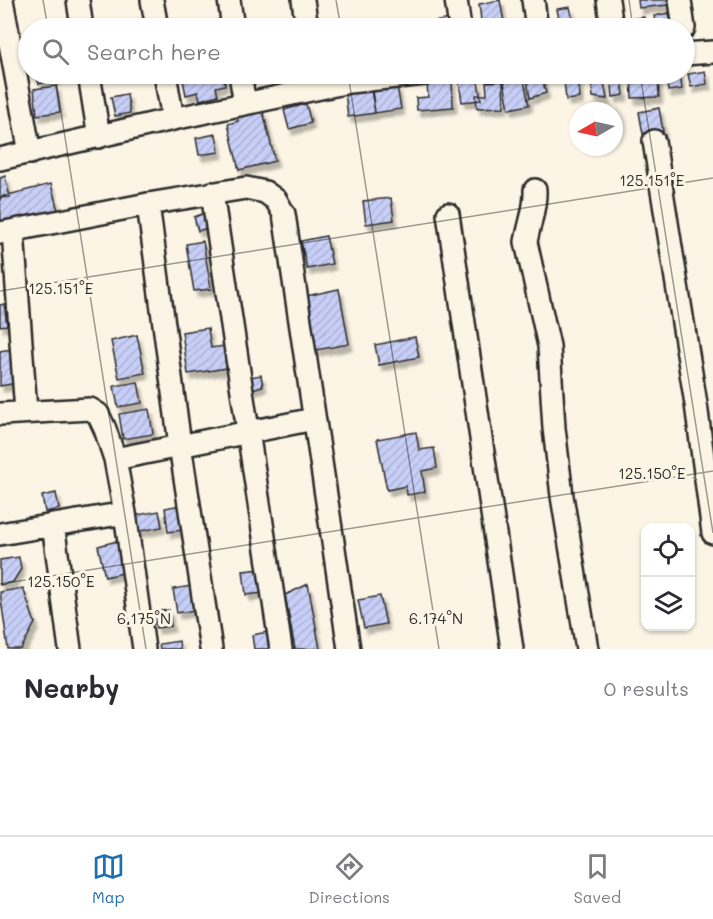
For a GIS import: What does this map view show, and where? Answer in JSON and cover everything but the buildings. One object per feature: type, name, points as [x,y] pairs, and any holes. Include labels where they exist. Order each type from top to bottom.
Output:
[{"type":"street","points":[[3,0],[30,153]]},
{"type":"street","points":[[78,0],[81,18]]},
{"type":"street","points":[[152,0],[155,18]]},
{"type":"street","points":[[229,0],[232,18]]},
{"type":"street","points":[[303,0],[306,18]]},
{"type":"street","points":[[456,0],[459,18]]},
{"type":"street","points":[[533,0],[536,18]]},
{"type":"street","points":[[608,0],[611,18]]},
{"type":"street","points":[[680,0],[682,18]]},
{"type":"street","points":[[695,53],[713,52]]},
{"type":"street","points":[[91,84],[99,137]]},
{"type":"street","points":[[167,84],[173,119]]},
{"type":"street","points":[[242,84],[245,104]]},
{"type":"street","points":[[0,159],[245,104],[306,84]]},
{"type":"street","points":[[654,141],[696,404],[713,533]]},
{"type":"street","points":[[26,412],[6,232],[148,204],[246,188],[265,192],[276,200],[284,214],[349,649]]},
{"type":"street","points":[[536,190],[536,203],[529,225],[527,249],[549,346],[554,428],[562,495],[587,649]]},
{"type":"street","points":[[212,194],[282,649]]},
{"type":"street","points":[[148,204],[180,445],[211,649]]},
{"type":"street","points":[[448,214],[512,649]]},
{"type":"street","points":[[0,414],[90,409],[98,414],[115,459],[144,649]]},
{"type":"street","points":[[115,459],[314,418]]},
{"type":"street","points":[[0,534],[125,513]]},
{"type":"street","points":[[53,524],[69,649]]}]
